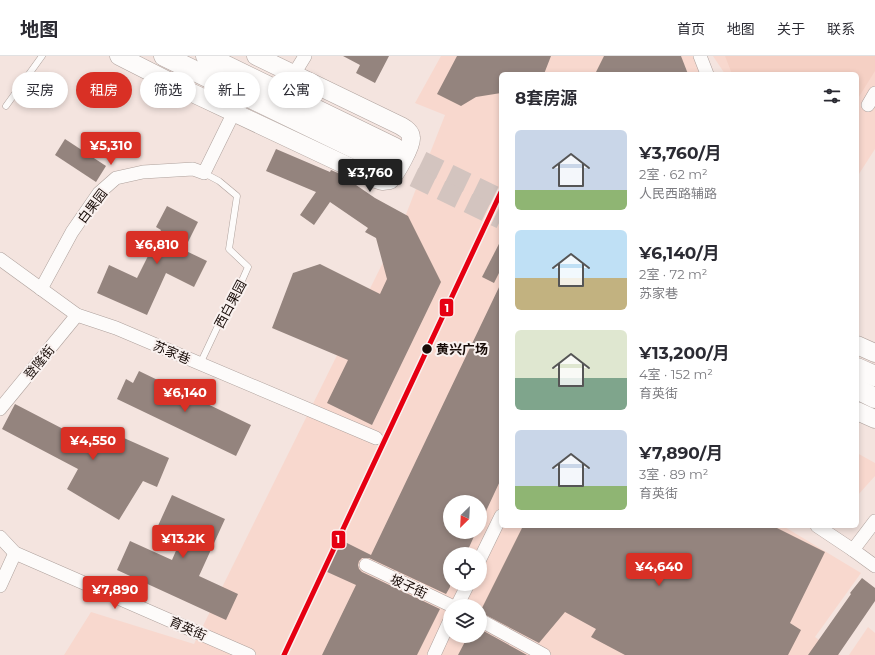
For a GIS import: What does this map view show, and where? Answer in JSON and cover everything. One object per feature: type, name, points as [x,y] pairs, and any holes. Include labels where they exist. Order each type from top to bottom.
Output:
[{"type":"main road","points":[[164,56],[391,156],[206,56]]},
{"type":"main road","points":[[859,369],[875,376]]},
{"type":"main road","points":[[859,390],[875,398]]},
{"type":"street","points":[[119,56],[184,89],[373,178],[382,181],[390,180],[396,174],[410,145],[411,138],[409,131],[402,126],[324,88]]},
{"type":"street","points":[[256,56],[290,72]]},
{"type":"street","points":[[295,72],[305,56]]},
{"type":"street","points":[[700,56],[705,72]]},
{"type":"street","points":[[868,105],[875,93]]},
{"type":"street","points":[[204,173],[234,112]]},
{"type":"street","name":"白果园","points":[[41,289],[72,232],[99,193],[116,178],[142,172],[193,169],[204,173]]},
{"type":"street","name":"苏家巷","points":[[0,259],[77,315],[116,328],[376,438]]},
{"type":"street","name":"登隆街","points":[[0,409],[77,315]]},
{"type":"street","points":[[859,346],[875,353]]},
{"type":"street","points":[[859,412],[875,419]]},
{"type":"street","points":[[486,547],[499,520]]},
{"type":"street","points":[[853,550],[875,521]]},
{"type":"street","points":[[820,528],[875,566]]},
{"type":"street","name":"育英街","points":[[0,537],[15,553],[248,655]]},
{"type":"street","points":[[0,586],[15,553]]},
{"type":"street","name":"坡子街","points":[[366,565],[443,602]]},
{"type":"street","points":[[487,624],[544,655]]},
{"type":"street","points":[[434,655],[443,635]]},
{"type":"lane","points":[[6,106],[42,56]]},
{"type":"lane","name":"西白果园","points":[[200,364],[224,313],[233,301],[248,267],[229,249],[237,196],[219,181],[204,173]]},
{"type":"shaded area","points":[[441,56],[700,56],[706,72],[499,72],[499,528],[786,528],[861,573],[815,637],[840,655],[64,655],[91,612],[194,644],[403,222],[445,115],[415,103]]},
{"type":"shaded area","points":[[713,56],[875,56],[875,149],[859,174],[859,72],[724,72]]},
{"type":"shaded area","points":[[725,56],[875,56],[875,71],[859,97],[859,72],[731,72]]},
{"type":"shaded area","points":[[859,454],[875,463],[875,476],[859,494]]},
{"type":"shaded area","points":[[868,627],[875,633],[875,655],[849,655]]},
{"type":"building","points":[[343,56],[389,56],[375,83],[356,73],[360,65]]},
{"type":"building","points":[[457,56],[551,56],[545,72],[499,72],[499,93],[476,97],[461,106],[437,94]]},
{"type":"building","points":[[604,56],[681,56],[687,72],[596,72]]},
{"type":"building","points":[[65,139],[106,166],[96,182],[55,155]]},
{"type":"building","points":[[276,149],[330,172],[331,170],[340,174],[375,198],[408,216],[441,282],[372,425],[327,403],[348,360],[272,328],[293,273],[320,264],[380,294],[387,279],[376,238],[365,232],[368,228],[330,202],[314,225],[300,215],[316,192],[266,171]]},
{"type":"building","points":[[167,206],[198,222],[184,250],[207,261],[194,287],[166,273],[147,315],[97,293],[109,265],[137,278],[161,230],[156,227]]},
{"type":"building","points":[[499,244],[499,273],[494,283],[482,277]]},
{"type":"building","points":[[499,287],[499,483],[487,509],[487,495],[443,495],[443,539],[473,539],[469,547],[443,547],[443,591],[448,591],[446,594],[369,558],[362,558],[358,565],[362,572],[440,609],[417,655],[322,655],[356,585],[325,571],[341,540],[371,555]]},
{"type":"building","points":[[139,371],[251,425],[236,456],[117,399],[126,379],[133,383]]},
{"type":"building","points":[[15,404],[92,444],[99,427],[169,458],[157,487],[143,481],[119,520],[67,489],[78,469],[2,429]]},
{"type":"building","points":[[172,495],[225,519],[199,576],[238,594],[226,620],[117,570],[130,541],[172,560],[181,539],[157,528]]},
{"type":"building","points":[[522,528],[777,528],[825,552],[790,623],[801,630],[788,655],[625,655],[591,637],[596,629],[565,612],[539,643],[487,616],[486,599]]},
{"type":"building","points":[[862,578],[875,588],[875,601],[838,655],[808,655],[851,594],[850,593]]},
{"type":"building","points":[[487,633],[527,655],[458,655],[464,643],[487,643]]},
{"type":"tunnel","points":[[395,148],[499,198]]},
{"type":"tunnel","points":[[387,164],[499,218]]},
{"type":"transit line","name":"1","points":[[284,655],[499,196]]},
{"type":"place","name":"黄兴广场","points":[[427,349]]}]
